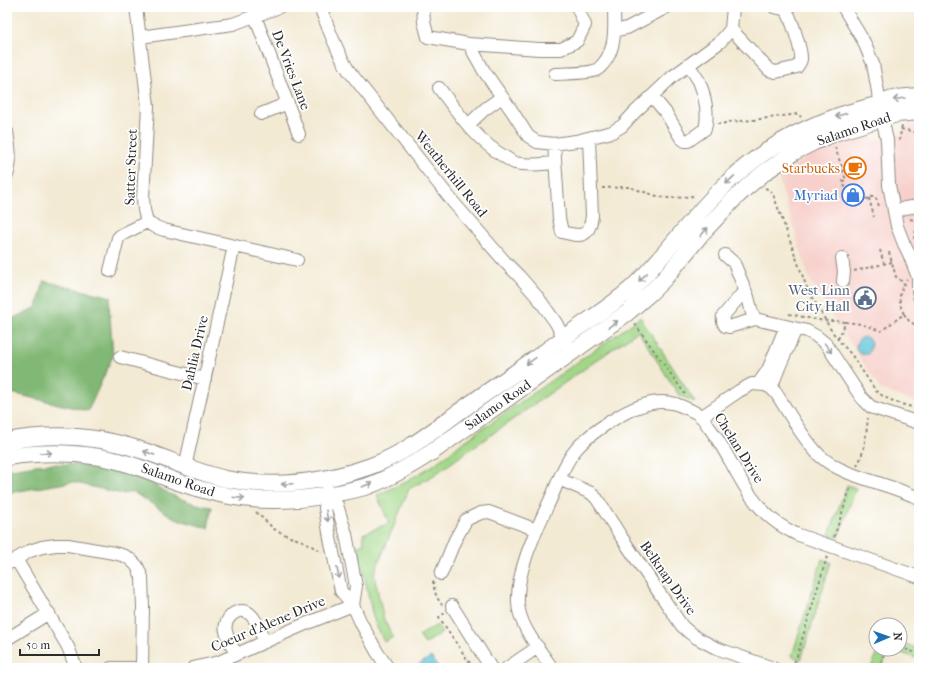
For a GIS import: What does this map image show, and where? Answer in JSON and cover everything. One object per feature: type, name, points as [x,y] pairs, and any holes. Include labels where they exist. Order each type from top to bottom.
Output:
[{"type":"main road","name":"Salamo Road","points":[[7,441],[52,436],[97,439],[135,448],[185,467],[223,478],[266,484],[291,484],[326,479],[373,466],[408,448],[567,345],[618,320],[649,294],[665,278],[719,215],[748,186],[781,161],[810,144],[837,132],[867,123],[881,112],[893,99],[919,96]]},
{"type":"main road","name":"Salamo Road","points":[[7,457],[59,453],[95,456],[137,466],[180,483],[198,488],[234,497],[258,500],[311,498],[368,486],[386,478],[432,452],[567,345],[637,284],[715,195],[744,167],[757,158],[793,136],[820,123],[851,112],[881,112],[898,114],[919,112]]},
{"type":"street","name":"Satter Street","points":[[136,7],[148,106],[143,198],[147,222],[164,230],[297,260]]},
{"type":"street","points":[[140,37],[239,22],[279,7]]},
{"type":"street","name":"Weatherhill Road","points":[[320,7],[338,51],[349,71],[453,202],[539,299],[556,323],[567,345]]},
{"type":"street","points":[[423,7],[424,22],[428,37],[469,44],[539,49],[561,49],[577,41],[585,25],[576,7]]},
{"type":"street","points":[[555,74],[578,73],[596,70],[601,66],[610,53],[614,31],[614,7]]},
{"type":"street","points":[[614,31],[627,28],[667,7]]},
{"type":"street","points":[[469,44],[484,71],[528,136],[537,142],[554,144],[589,138],[612,132],[622,126],[672,77],[720,42],[731,29],[733,7]]},
{"type":"street","points":[[731,29],[769,70],[776,72],[797,67],[801,61],[801,51],[791,21],[786,11],[774,7]]},
{"type":"street","points":[[843,7],[864,42],[873,64],[887,140],[889,185],[894,212],[897,226],[918,277],[919,296]]},
{"type":"street","name":"De Vries Lane","points":[[255,16],[299,134]]},
{"type":"street","points":[[652,96],[666,113],[681,138],[685,141],[688,141],[705,129],[706,109],[704,94],[688,65]]},
{"type":"street","points":[[439,88],[468,125],[481,139],[499,154],[514,162],[530,165],[555,163]]},
{"type":"street","points":[[468,125],[485,109],[502,97]]},
{"type":"street","points":[[261,114],[288,103]]},
{"type":"street","points":[[7,132],[10,147],[7,175]]},
{"type":"street","points":[[554,144],[559,218],[562,232],[581,235],[588,231],[591,226],[592,216],[589,138]]},
{"type":"street","points":[[894,212],[905,208],[919,206]]},
{"type":"street","points":[[110,271],[118,238],[147,222]]},
{"type":"street","name":"Dahlia Drive","points":[[185,467],[234,246]]},
{"type":"street","points":[[725,255],[734,263],[755,319]]},
{"type":"street","points":[[842,258],[844,272],[843,281]]},
{"type":"street","points":[[746,293],[741,295],[723,316],[722,320],[725,326],[729,327],[755,319],[807,331],[826,344],[861,397],[871,407],[919,423]]},
{"type":"street","points":[[758,384],[768,370],[791,327]]},
{"type":"street","points":[[771,388],[791,327]]},
{"type":"street","points":[[120,357],[205,379]]},
{"type":"street","points":[[701,417],[752,384],[765,385],[776,393],[808,442],[828,462],[854,475],[892,487],[919,498]]},
{"type":"street","name":"Chelan Drive","points":[[552,668],[525,628],[520,617],[518,590],[528,553],[559,479],[569,460],[580,445],[598,430],[623,414],[640,406],[652,403],[663,402],[676,404],[701,417],[715,434],[751,496],[769,517],[782,527],[796,534],[919,578]]},
{"type":"street","points":[[326,479],[328,495],[325,508],[342,591],[353,605],[361,624],[388,668]]},
{"type":"street","name":"Belknap Drive","points":[[559,479],[591,493],[597,499],[625,543],[682,626],[697,638],[716,648],[773,668]]},
{"type":"street","points":[[441,574],[464,522],[474,516],[489,512],[537,530]]},
{"type":"street","points":[[76,668],[68,647],[49,613],[12,561],[30,551],[42,547],[68,545],[125,556],[137,566],[142,577],[142,668]]},
{"type":"street","name":"Coeur d'Alene Drive","points":[[193,668],[219,662],[353,605]]},
{"type":"street","points":[[452,606],[491,668]]},
{"type":"street","points":[[236,654],[226,632],[226,622],[229,617],[235,613],[240,611],[247,612],[254,618],[264,642]]},
{"type":"street","points":[[7,639],[49,613]]},
{"type":"street","points":[[506,668],[538,647]]},
{"type":"street","points":[[111,668],[134,668]]},
{"type":"path","points":[[706,124],[722,124],[728,122],[798,114],[801,117]]},
{"type":"path","points":[[899,145],[902,128],[919,133]]},
{"type":"path","points":[[833,142],[846,180],[843,181],[850,204],[875,196],[879,206],[881,206],[884,201]]},
{"type":"path","points":[[748,186],[770,190],[807,288],[830,330],[851,354],[876,391],[897,403],[919,409]]},
{"type":"path","points":[[591,189],[616,187],[630,188],[660,197],[677,198],[692,196],[694,198]]},
{"type":"path","points":[[869,198],[874,217]]},
{"type":"path","points":[[913,220],[918,221],[914,240]]},
{"type":"path","points":[[880,250],[884,264]]},
{"type":"path","points":[[889,252],[896,277],[904,283]]},
{"type":"path","points":[[853,271],[892,262]]},
{"type":"path","points":[[916,272],[908,277],[904,283],[899,298],[900,307],[904,314],[909,320],[919,327]]},
{"type":"path","points":[[784,314],[818,320],[860,324],[881,331],[904,314]]},
{"type":"path","points":[[632,319],[684,394]]},
{"type":"path","points":[[838,339],[846,322]]},
{"type":"path","points":[[857,467],[862,458],[867,437],[868,418]]},
{"type":"path","points":[[833,538],[853,480]]},
{"type":"path","points":[[254,508],[257,513],[274,529],[290,537],[303,541],[323,553]]},
{"type":"path","points":[[792,668],[828,554]]},
{"type":"path","points":[[908,650],[919,654]]},
{"type":"path","points":[[879,668],[883,657]]},
{"type":"shaded area","points":[[913,124],[919,124],[919,404],[880,389],[810,281],[778,176],[809,156],[837,143],[868,135],[872,137],[874,141],[903,134],[905,127]]},
{"type":"green space","points":[[44,281],[111,297],[109,304],[113,356],[88,411],[7,392],[7,321],[37,307]]},
{"type":"green space","points":[[640,317],[695,402],[679,395],[638,331],[434,475],[409,489],[374,574],[384,620],[393,637],[384,642],[372,613],[358,546],[364,544],[363,534],[389,523],[377,495],[403,483],[432,466]]},
{"type":"green space","points":[[50,464],[84,466],[119,472],[148,482],[184,500],[212,507],[208,528],[176,519],[133,492],[122,494],[72,482],[7,493],[7,470]]},
{"type":"green space","points":[[847,485],[856,488],[838,538],[829,535]]},
{"type":"green space","points":[[822,559],[831,562],[801,660],[792,656]]},
{"type":"green space","points":[[437,625],[442,633],[425,644],[419,636]]},
{"type":"green space","points":[[908,645],[919,649],[919,659],[908,655]]},
{"type":"green space","points":[[876,657],[886,657],[882,668],[871,668]]},
{"type":"water","points":[[864,337],[869,339],[871,346],[868,354],[863,355],[857,351],[856,345],[860,339]]},
{"type":"water","points":[[431,657],[438,668],[421,668],[418,665]]},
{"type":"place","name":"Starbucks","points":[[855,168]]},
{"type":"place","name":"Myriad","points":[[853,195]]},
{"type":"place","name":"West Linn City Hall","points":[[865,298]]}]
